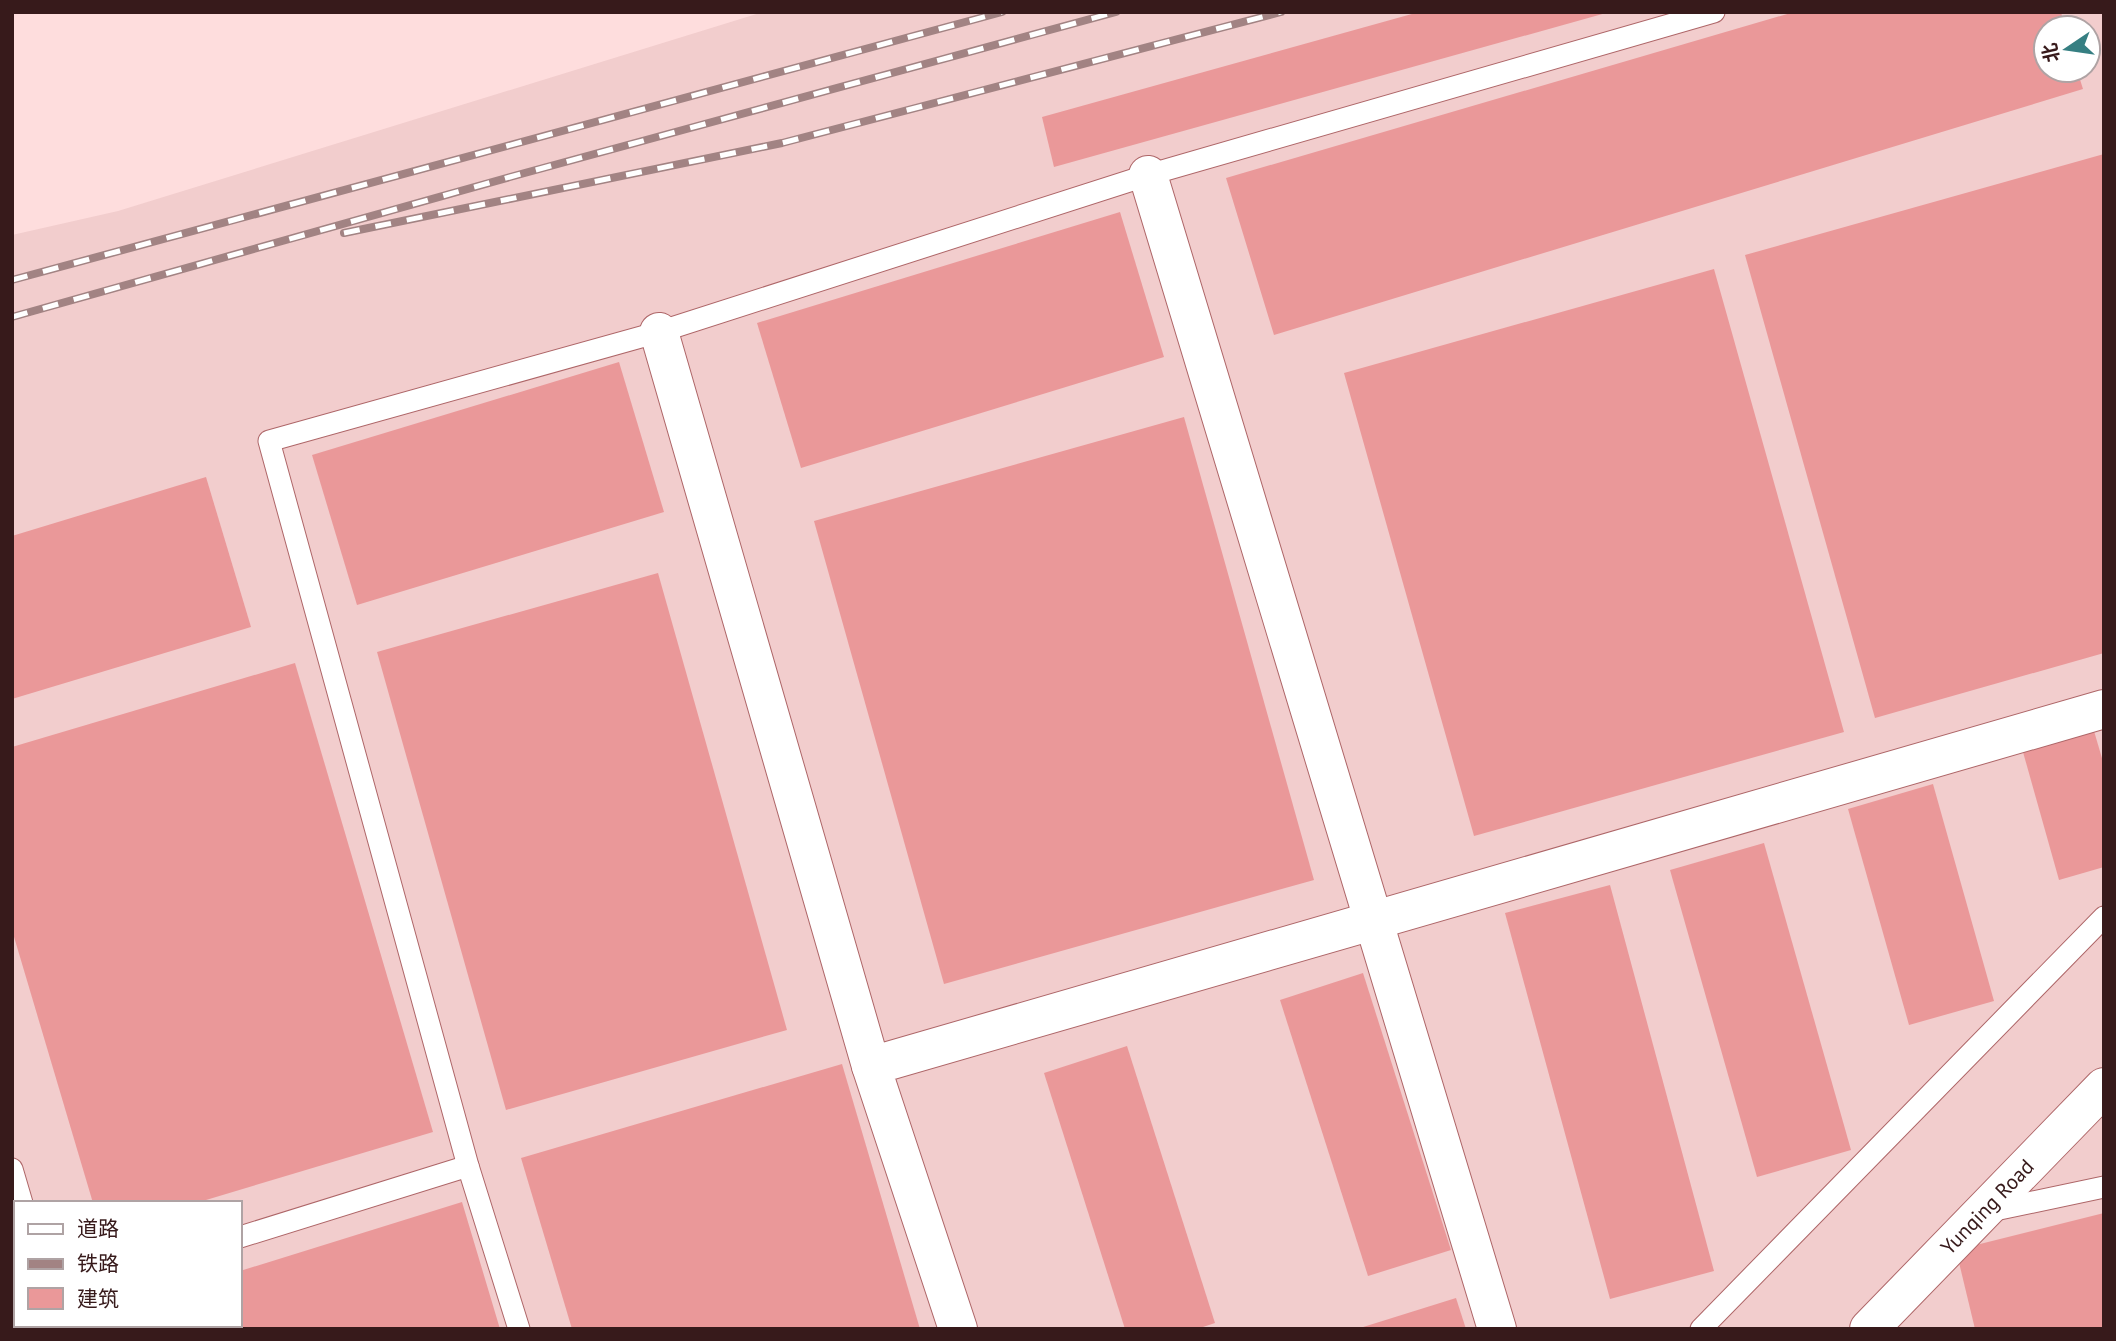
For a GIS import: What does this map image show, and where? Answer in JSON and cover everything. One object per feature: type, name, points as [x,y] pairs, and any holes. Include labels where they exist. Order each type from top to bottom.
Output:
[{"type":"street","points":[[1148,175],[1497,1329]]},
{"type":"street","points":[[659,332],[871,1066],[958,1329]]},
{"type":"street","points":[[871,1066],[2104,709]]},
{"type":"street","name":"Yunqing Road","points":[[1869,1329],[2104,1087]]},
{"type":"lane","points":[[519,1329],[468,1166],[269,441],[659,332],[1148,175],[1714,12]]},
{"type":"lane","points":[[1701,1329],[2104,917]]},
{"type":"lane","points":[[242,1236],[468,1166]]},
{"type":"lane","points":[[12,1170],[21,1201]]},
{"type":"lane","points":[[1981,1213],[2104,1187]]},
{"type":"shaded area","points":[[763,12],[2104,12],[2104,1329],[12,1329],[12,235],[118,211]]},
{"type":"building","points":[[1419,12],[1606,13],[1054,167],[1042,117]]},
{"type":"building","points":[[1794,12],[2061,12],[2032,14],[2032,84],[2081,84],[2083,89],[1274,335],[1226,178]]},
{"type":"building","points":[[2104,154],[2104,653],[1875,718],[1745,255]]},
{"type":"building","points":[[1120,212],[1164,357],[801,468],[757,323]]},
{"type":"building","points":[[1714,269],[1844,732],[1474,836],[1344,373]]},
{"type":"building","points":[[619,362],[664,512],[357,605],[312,455]]},
{"type":"building","points":[[1184,417],[1314,880],[944,984],[814,521]]},
{"type":"building","points":[[206,477],[251,627],[12,699],[12,536]]},
{"type":"building","points":[[658,573],[787,1030],[506,1110],[377,652]]},
{"type":"building","points":[[295,663],[433,1132],[203,1201],[92,1201],[12,930],[12,747]]},
{"type":"building","points":[[2094,731],[2104,765],[2104,867],[2059,880],[2023,752]]},
{"type":"building","points":[[1933,784],[1994,1001],[1909,1025],[1848,809]]},
{"type":"building","points":[[1764,843],[1851,1150],[1757,1177],[1670,870]]},
{"type":"building","points":[[1610,885],[1714,1271],[1610,1299],[1505,913]]},
{"type":"building","points":[[1363,973],[1451,1250],[1368,1276],[1280,1000]]},
{"type":"building","points":[[1127,1046],[1215,1323],[1197,1329],[1125,1329],[1044,1073]]},
{"type":"building","points":[[842,1064],[920,1329],[572,1329],[521,1158]]},
{"type":"building","points":[[462,1202],[500,1329],[114,1329],[242,1327],[242,1270]]},
{"type":"building","points":[[2104,1213],[2104,1329],[1975,1329],[1956,1250]]},
{"type":"building","points":[[1456,1298],[1466,1329],[1360,1329],[1360,1328]]},
{"type":"railway","points":[[12,280],[1002,12]]},
{"type":"railway","points":[[12,317],[510,177],[1116,12]]},
{"type":"railway","points":[[344,233],[782,143],[1281,12]]}]
